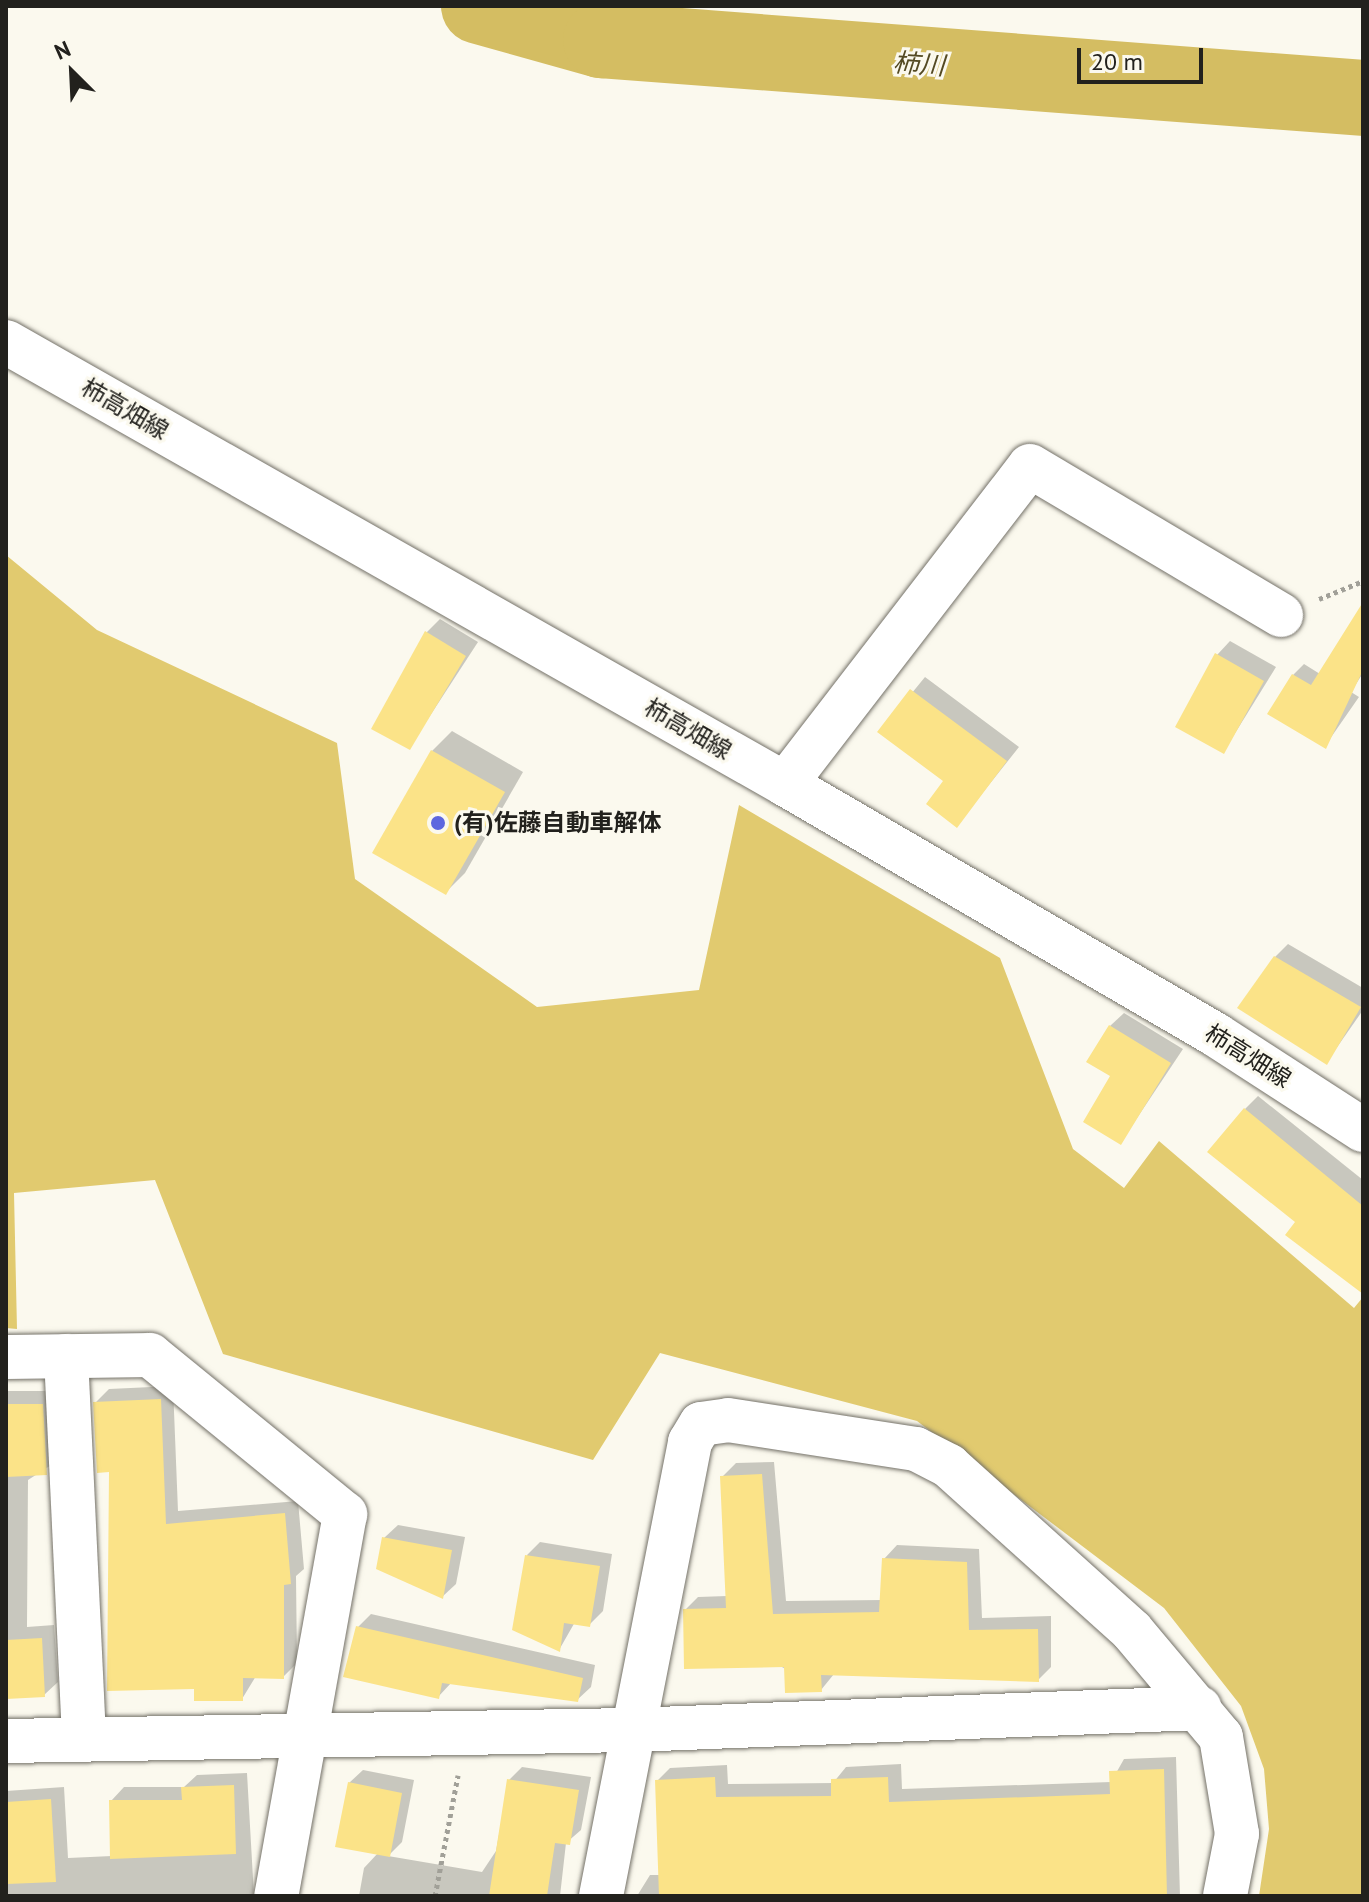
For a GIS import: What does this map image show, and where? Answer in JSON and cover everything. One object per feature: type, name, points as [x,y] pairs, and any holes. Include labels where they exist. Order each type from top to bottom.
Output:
[{"type":"street","name":"柿高畑線","points":[[6,342],[785,784],[1216,1035],[1363,1130]]},
{"type":"street","points":[[785,784],[1030,466],[1281,615]]},
{"type":"street","points":[[6,1357],[150,1355],[345,1514],[276,1896]]},
{"type":"street","points":[[66,1356],[84,1739]]},
{"type":"street","points":[[601,1896],[690,1442],[701,1424],[728,1420],[916,1449],[949,1466],[1132,1631],[1200,1708],[1221,1737],[1233,1781],[1237,1834],[1225,1896]]},
{"type":"street","points":[[6,1741],[632,1730],[1200,1708]]},
{"type":"path","points":[[435,1896],[466,1731]]},
{"type":"shaded area","points":[[6,555],[97,630],[337,743],[355,879],[537,1007],[699,990],[739,805],[1000,958],[1073,1149],[1124,1188],[1159,1141],[1354,1308],[1363,1297],[1363,1896],[1259,1896],[1269,1829],[1264,1769],[1241,1706],[1164,1608],[917,1421],[660,1353],[593,1460],[223,1354],[155,1180],[14,1193],[17,1329],[6,1328]]},
{"type":"building","points":[[1363,602],[1363,670],[1326,749],[1267,714],[1292,674],[1311,685]]},
{"type":"building","points":[[425,631],[466,656],[410,750],[371,729]]},
{"type":"building","points":[[1215,653],[1264,681],[1224,754],[1175,727]]},
{"type":"building","points":[[910,689],[1007,761],[957,828],[926,804],[943,781],[877,732]]},
{"type":"building","name":"(有)佐藤自動車解体","points":[[431,750],[505,792],[446,895],[372,853]]},
{"type":"building","points":[[1274,956],[1361,1007],[1327,1065],[1237,1008]]},
{"type":"building","points":[[1109,1025],[1171,1063],[1121,1145],[1083,1122],[1110,1076],[1086,1062]]},
{"type":"building","points":[[1244,1108],[1363,1206],[1363,1294],[1285,1235],[1295,1222],[1207,1152]]},
{"type":"building","points":[[161,1399],[166,1524],[285,1513],[291,1584],[284,1585],[284,1679],[243,1678],[243,1701],[194,1701],[194,1689],[107,1691],[109,1472],[97,1473],[93,1402]]},
{"type":"building","points":[[6,1404],[43,1404],[47,1475],[6,1477]]},
{"type":"building","points":[[762,1474],[773,1614],[879,1612],[882,1558],[967,1562],[969,1630],[1038,1629],[1039,1682],[821,1675],[822,1692],[785,1693],[784,1667],[684,1669],[683,1609],[726,1608],[720,1476]]},
{"type":"building","points":[[382,1537],[452,1550],[443,1599],[376,1569]]},
{"type":"building","points":[[525,1555],[600,1566],[590,1627],[564,1623],[560,1652],[512,1630]]},
{"type":"building","points":[[356,1626],[583,1678],[578,1702],[442,1683],[439,1699],[343,1677]]},
{"type":"building","points":[[42,1638],[45,1697],[6,1699],[6,1640]]},
{"type":"building","points":[[1164,1769],[1167,1896],[659,1896],[655,1780],[715,1777],[716,1797],[831,1796],[831,1779],[888,1777],[889,1802],[1110,1794],[1109,1771]]},
{"type":"building","points":[[507,1779],[579,1790],[570,1845],[555,1843],[547,1896],[489,1896]]},
{"type":"building","points":[[348,1782],[402,1793],[390,1857],[335,1847]]},
{"type":"building","points":[[234,1785],[236,1854],[110,1859],[109,1800],[182,1800],[181,1787]]},
{"type":"building","points":[[51,1799],[56,1882],[7,1884],[6,1802]]},
{"type":"waterway","name":"柿川","points":[[479,6],[601,40],[1363,98]]},
{"type":"place","name":"(有)佐藤自動車解体","points":[[438,823]]}]
